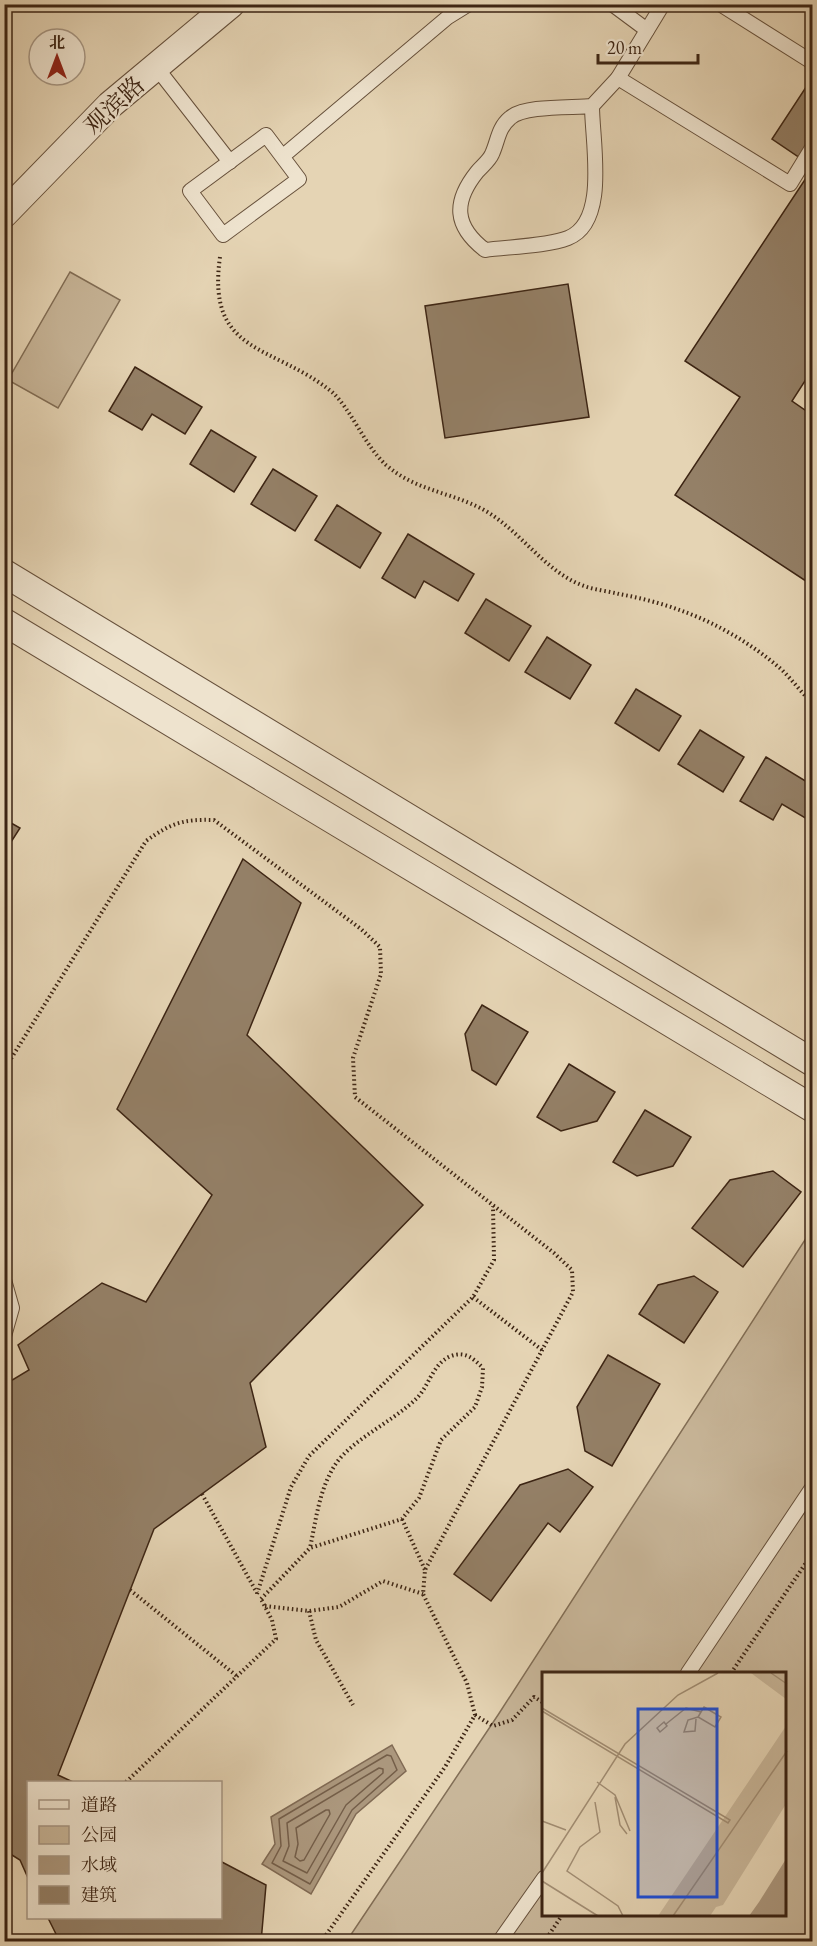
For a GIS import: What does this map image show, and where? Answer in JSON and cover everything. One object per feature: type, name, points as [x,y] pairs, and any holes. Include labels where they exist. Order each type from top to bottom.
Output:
[{"type":"street","name":"观滨路","points":[[4,214],[110,105],[231,4]]},
{"type":"street","points":[[4,573],[813,1062]]},
{"type":"street","points":[[4,622],[813,1107]]},
{"type":"lane","points":[[283,156],[448,17],[469,4]]},
{"type":"lane","points":[[612,4],[647,30]]},
{"type":"lane","points":[[592,106],[596,186],[592,210],[581,232],[566,239],[485,250],[471,239],[461,223],[461,202],[466,186],[492,155],[495,137],[511,116],[538,109],[592,106],[618,78],[663,4]]},
{"type":"lane","points":[[720,4],[813,62]]},
{"type":"lane","points":[[156,67],[230,162]]},
{"type":"lane","points":[[618,78],[790,184],[813,148]]},
{"type":"lane","points":[[266,135],[299,179],[223,236],[190,191],[230,162],[266,135]]},
{"type":"lane","points":[[4,1280],[9,1288],[12,1308],[4,1336]]},
{"type":"lane","points":[[689,1672],[813,1488]]},
{"type":"lane","points":[[499,1941],[542,1881]]},
{"type":"path","points":[[223,236],[216,285],[221,313],[242,340],[306,373],[334,394],[385,464],[419,487],[483,510],[516,532],[554,570],[584,586],[635,597],[686,612],[734,637],[781,670],[813,704]]},
{"type":"path","points":[[4,1070],[146,841],[168,825],[192,819],[214,820],[361,929],[380,947],[381,974],[353,1058],[355,1097],[554,1253],[572,1270],[573,1292],[425,1570],[423,1594],[467,1683],[475,1715],[445,1767],[321,1941]]},
{"type":"path","points":[[258,1594],[291,1487],[309,1456],[473,1297],[494,1260],[493,1205]]},
{"type":"path","points":[[473,1297],[542,1350]]},
{"type":"path","points":[[261,1599],[310,1548],[402,1519],[419,1497],[441,1440],[475,1407],[482,1387],[483,1368],[473,1359],[462,1354],[448,1357],[432,1373],[421,1394],[403,1411],[358,1442],[336,1463],[319,1503],[310,1548]]},
{"type":"path","points":[[127,1781],[276,1639],[272,1620],[265,1606],[202,1494]]},
{"type":"path","points":[[402,1519],[425,1570]]},
{"type":"path","points":[[732,1672],[813,1554]]},
{"type":"path","points":[[265,1606],[309,1611],[339,1607],[383,1581],[423,1594]]},
{"type":"path","points":[[130,1590],[238,1677]]},
{"type":"path","points":[[309,1611],[316,1640],[353,1705]]},
{"type":"path","points":[[475,1715],[493,1726],[512,1720],[534,1697],[542,1702]]},
{"type":"path","points":[[544,1941],[562,1916]]},
{"type":"green space","points":[[70,272],[120,300],[58,408],[8,380]]},
{"type":"green space","points":[[812,1229],[812,1941],[346,1942],[498,1715]]},
{"type":"water","points":[[392,1745],[406,1771],[356,1814],[311,1894],[262,1864],[275,1844],[271,1817]]},
{"type":"building","points":[[812,78],[812,166],[772,139]]},
{"type":"building","points":[[812,169],[812,370],[792,401],[812,415],[812,585],[675,495],[740,397],[685,361]]},
{"type":"building","points":[[568,284],[589,417],[445,438],[425,306]]},
{"type":"building","points":[[135,367],[202,407],[185,434],[152,414],[142,430],[109,411]]},
{"type":"building","points":[[211,430],[256,457],[234,492],[190,464]]},
{"type":"building","points":[[273,469],[317,496],[295,531],[251,504]]},
{"type":"building","points":[[337,505],[381,533],[360,568],[315,540]]},
{"type":"building","points":[[408,534],[474,574],[458,601],[424,581],[415,598],[382,578]]},
{"type":"building","points":[[486,599],[531,626],[509,661],[465,633]]},
{"type":"building","points":[[547,637],[591,665],[570,699],[525,672]]},
{"type":"building","points":[[636,689],[681,716],[659,751],[615,723]]},
{"type":"building","points":[[700,730],[744,757],[723,792],[678,764]]},
{"type":"building","points":[[766,757],[812,785],[812,822],[782,804],[773,820],[740,801]]},
{"type":"building","points":[[4,819],[20,828],[4,853]]},
{"type":"building","points":[[243,859],[301,903],[247,1035],[423,1205],[250,1383],[266,1447],[154,1529],[58,1775],[71,1781],[27,1781],[27,1876],[20,1860],[4,1850],[4,1454],[7,1449],[4,1444],[4,1385],[29,1370],[18,1345],[102,1283],[146,1302],[212,1195],[117,1109]]},
{"type":"building","points":[[482,1005],[528,1032],[496,1085],[472,1070],[465,1034]]},
{"type":"building","points":[[569,1064],[615,1092],[597,1121],[561,1131],[537,1117]]},
{"type":"building","points":[[645,1110],[691,1137],[673,1166],[637,1176],[613,1162]]},
{"type":"building","points":[[773,1171],[801,1192],[743,1267],[692,1228],[730,1180]]},
{"type":"building","points":[[694,1276],[718,1292],[684,1343],[639,1314],[658,1285]]},
{"type":"building","points":[[608,1355],[660,1384],[612,1466],[585,1451],[577,1407]]},
{"type":"building","points":[[568,1469],[593,1487],[560,1532],[548,1523],[491,1601],[454,1574],[520,1485]]},
{"type":"building","points":[[222,1862],[266,1885],[261,1942],[60,1942],[48,1919],[222,1919]]}]
